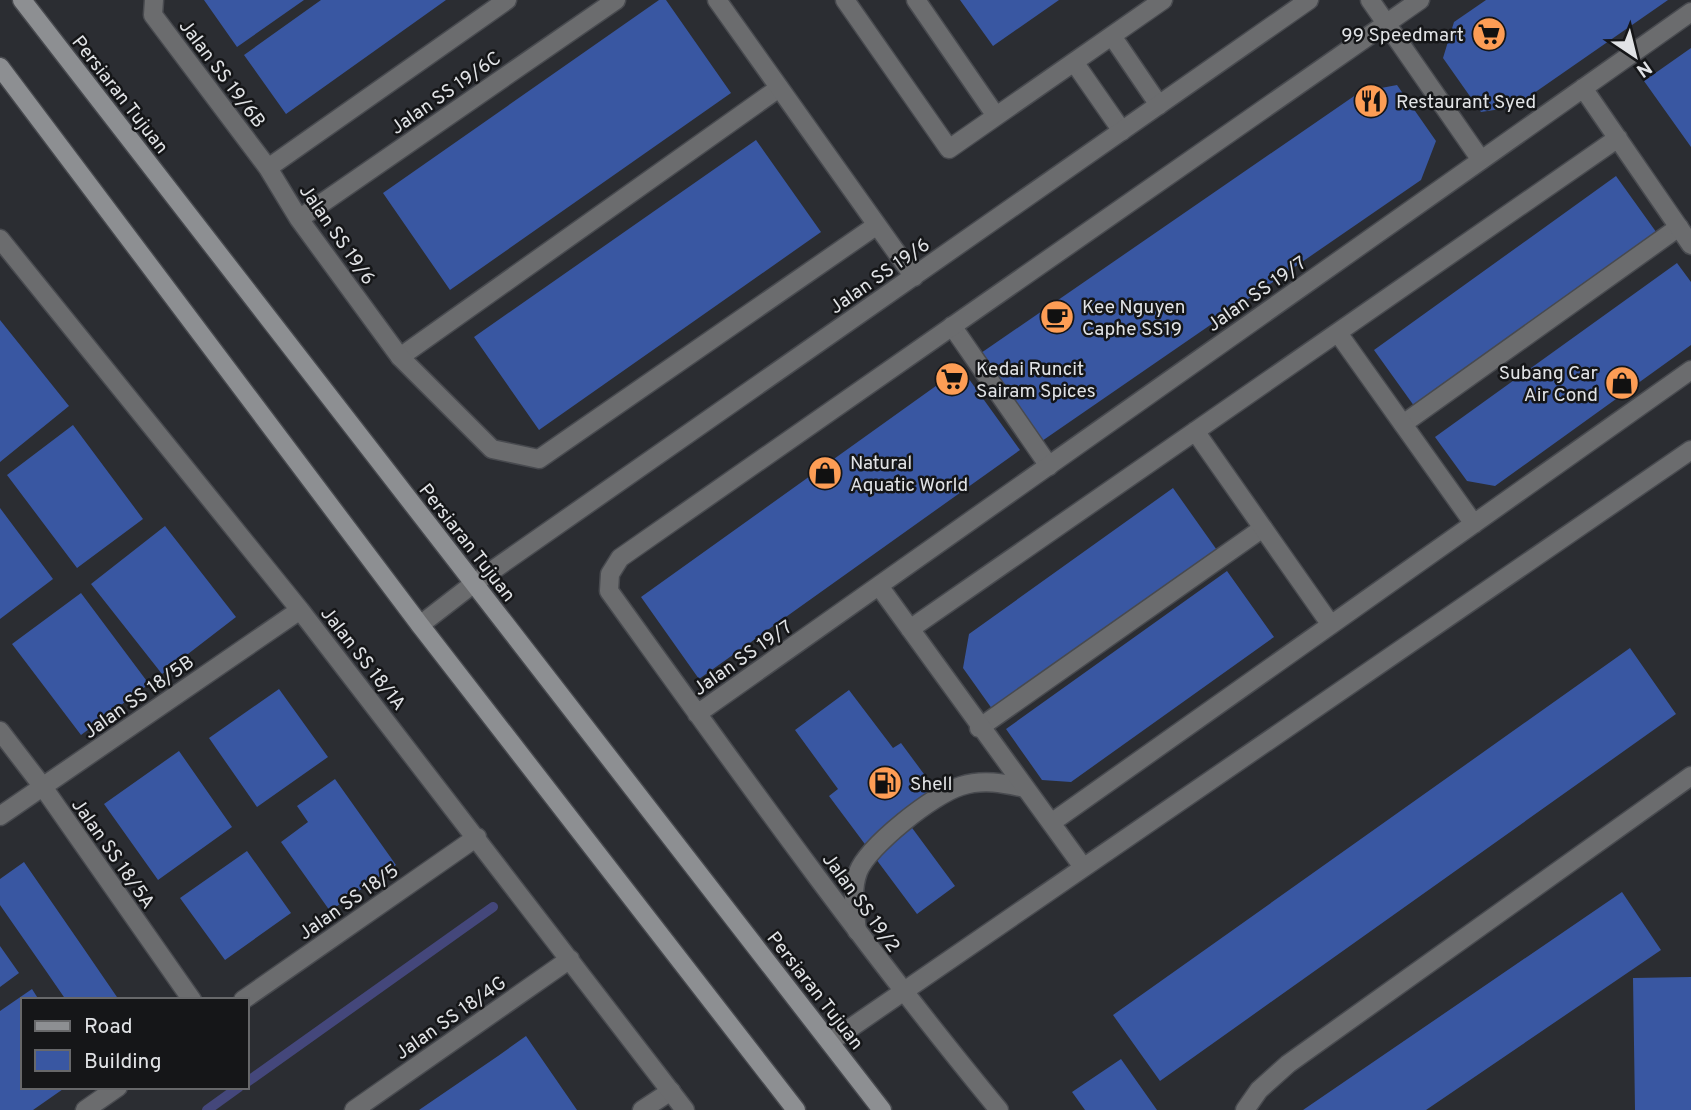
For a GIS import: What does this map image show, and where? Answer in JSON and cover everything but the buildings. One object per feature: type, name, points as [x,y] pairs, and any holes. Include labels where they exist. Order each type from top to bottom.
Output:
[{"type":"main road","name":"Persiaran Tujuan","points":[[22,0],[882,1110]]},
{"type":"main road","points":[[0,67],[420,625],[796,1110]]},
{"type":"street","name":"Jalan SS 19/6B","points":[[154,0],[153,15],[268,168]]},
{"type":"street","name":"Jalan SS 19/6C","points":[[268,168],[507,0]]},
{"type":"street","name":"Jalan SS 19/6C","points":[[299,219],[616,0]]},
{"type":"street","points":[[717,0],[914,277]]},
{"type":"street","points":[[845,0],[949,149],[1163,0]]},
{"type":"street","points":[[916,0],[996,116]]},
{"type":"street","name":"Jalan SS 19/6","points":[[420,625],[473,584],[1309,0]]},
{"type":"street","points":[[1370,0],[1481,160]]},
{"type":"street","name":"Jalan SS 19/7","points":[[1420,0],[620,558],[610,574],[609,591],[698,714],[1691,12]]},
{"type":"street","points":[[1112,36],[1159,105]]},
{"type":"street","points":[[1074,62],[1122,131]]},
{"type":"street","points":[[400,357],[779,88]]},
{"type":"street","points":[[1583,88],[1691,245]]},
{"type":"street","points":[[910,629],[1618,138]]},
{"type":"street","name":"Jalan SS 19/6","points":[[268,168],[299,219],[400,357],[492,449],[539,459],[877,225]]},
{"type":"street","points":[[1403,424],[1679,227]]},
{"type":"street","name":"Jalan SS 18/1A","points":[[0,239],[300,610],[685,1110]]},
{"type":"street","points":[[952,326],[1049,466]]},
{"type":"street","points":[[1338,332],[1474,524]]},
{"type":"street","points":[[1051,823],[1691,370]]},
{"type":"street","points":[[1195,431],[1331,625]]},
{"type":"street","points":[[830,1042],[1691,450]]},
{"type":"street","points":[[979,728],[1263,528]]},
{"type":"street","points":[[879,586],[979,728],[1083,867]]},
{"type":"street","name":"Jalan SS 18/5B","points":[[0,816],[300,610]]},
{"type":"street","name":"Jalan SS 19/2","points":[[698,714],[902,992],[999,1110]]},
{"type":"street","name":"Jalan SS 18/5A","points":[[0,731],[43,787],[191,998]]},
{"type":"street","points":[[1245,1110],[1259,1090],[1288,1064],[1691,776]]},
{"type":"street","points":[[857,931],[854,901],[859,870],[893,833],[941,795],[961,786],[986,780],[1025,788]]},
{"type":"street","name":"Jalan SS 18/5","points":[[246,998],[477,837]]},
{"type":"street","name":"Jalan SS 18/4G","points":[[354,1110],[570,959]]},
{"type":"street","points":[[85,1110],[115,1089]]},
{"type":"street","points":[[642,1110],[671,1091]]},
{"type":"waterway","points":[[248,1081],[493,907]]},
{"type":"waterway","points":[[207,1110],[236,1089]]},
{"type":"place","name":"99 Speedmart","points":[[1489,34]]},
{"type":"place","name":"Restaurant Syed","points":[[1371,101]]},
{"type":"place","name":"Kee Nguyen Caphe SS19","points":[[1057,317]]},
{"type":"place","name":"Kedai Runcit Sairam Spices","points":[[952,379]]},
{"type":"place","name":"Subang Car Air Cond","points":[[1622,383]]},
{"type":"place","name":"Natural Aquatic World","points":[[825,473]]},
{"type":"place","name":"Shell","points":[[885,783]]}]
